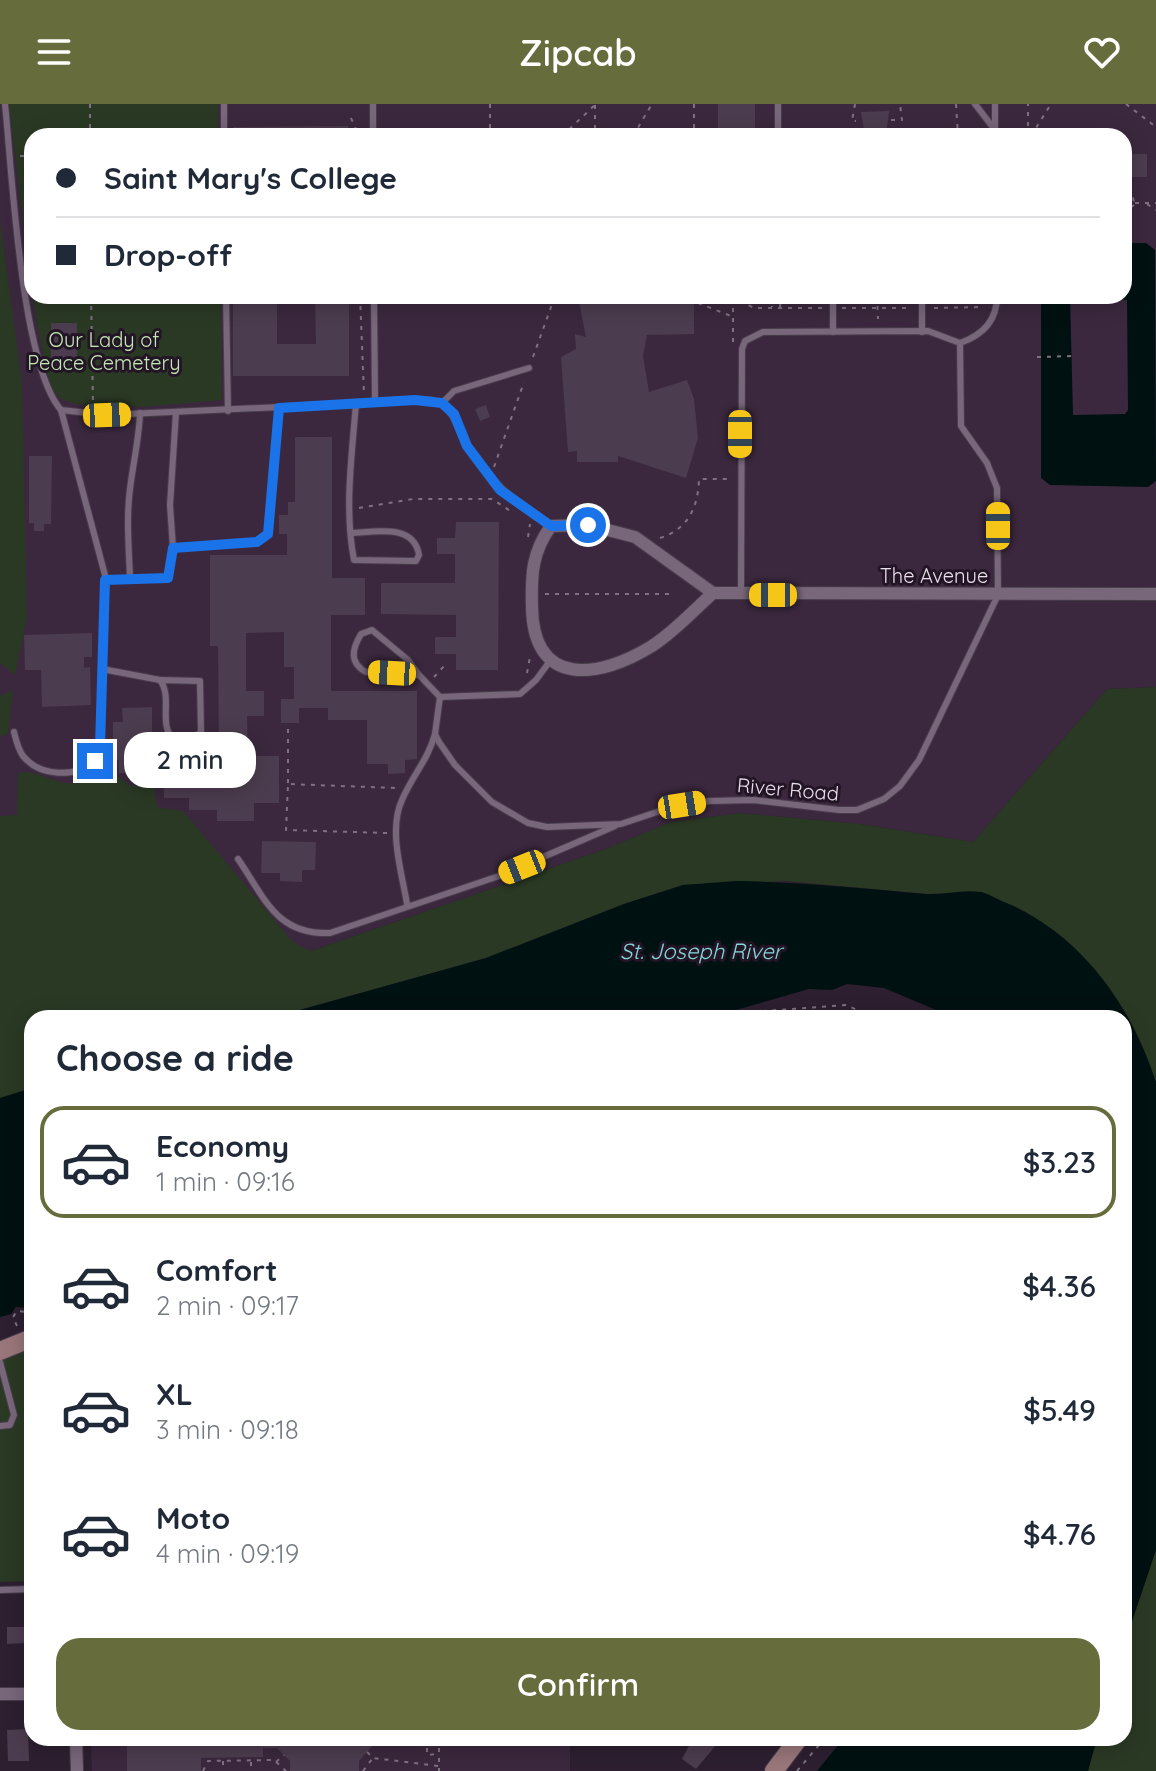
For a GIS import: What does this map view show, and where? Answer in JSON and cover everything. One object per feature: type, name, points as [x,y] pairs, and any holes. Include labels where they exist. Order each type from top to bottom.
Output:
[{"type":"street","points":[[576,524],[613,530],[654,548],[713,593],[669,633],[631,657],[599,667],[575,669],[545,658],[534,636],[531,594],[538,544],[551,526],[576,524]]},
{"type":"street","name":"The Avenue","points":[[713,593],[1156,594]]},
{"type":"street","points":[[0,1351],[24,1335]]},
{"type":"street","points":[[0,1694],[24,1694]]},
{"type":"street","points":[[77,1771],[80,1746]]},
{"type":"street","points":[[774,1771],[793,1746]]},
{"type":"lane","points":[[5,104],[24,278]]},
{"type":"lane","points":[[224,104],[224,128]]},
{"type":"lane","points":[[373,104],[373,128]]},
{"type":"lane","points":[[778,104],[778,128]]},
{"type":"lane","points":[[975,104],[992,128]]},
{"type":"lane","points":[[995,104],[995,128]]},
{"type":"lane","points":[[14,732],[21,753],[31,764],[56,772],[73,772],[89,767],[100,747],[105,580],[61,410],[49,396],[27,304]]},
{"type":"lane","points":[[226,304],[228,411]]},
{"type":"lane","points":[[374,304],[375,402]]},
{"type":"lane","points":[[833,304],[833,332]]},
{"type":"lane","points":[[922,304],[922,332]]},
{"type":"lane","points":[[741,595],[742,349],[745,341],[763,332],[922,332],[960,343],[976,337],[990,324],[997,307]]},
{"type":"lane","points":[[960,343],[961,426],[987,463],[997,488],[998,595]]},
{"type":"lane","points":[[442,403],[454,391],[529,368]]},
{"type":"lane","points":[[61,410],[93,415],[431,400],[442,403],[454,414],[467,446],[500,490],[551,526]]},
{"type":"lane","points":[[351,533],[398,532],[413,541],[419,555],[416,561],[354,560],[351,533],[350,508],[360,403]]},
{"type":"lane","points":[[173,548],[257,542],[268,534],[279,408]]},
{"type":"lane","points":[[105,580],[168,578],[173,548],[170,505],[176,412]]},
{"type":"lane","points":[[130,579],[127,520],[138,453],[140,413]]},
{"type":"lane","name":"River Road","points":[[435,734],[455,765],[507,813],[547,827],[621,824],[660,811],[709,801],[753,800],[857,810],[884,799],[900,786],[919,760],[998,595]]},
{"type":"lane","points":[[419,675],[366,672],[359,668],[353,654],[361,634],[366,631],[377,633],[408,660],[440,697],[520,694],[550,661]]},
{"type":"lane","points":[[102,669],[160,680],[200,681],[201,732],[190,742],[176,742],[166,730],[166,688],[160,680]]},
{"type":"lane","points":[[407,904],[396,833],[401,801],[424,765],[435,734],[440,697]]},
{"type":"lane","points":[[238,859],[283,923],[302,932],[343,930],[407,904],[499,876],[621,824]]},
{"type":"lane","points":[[0,1362],[14,1415],[10,1425],[0,1426]]},
{"type":"lane","points":[[0,1590],[24,1589]]},
{"type":"path","points":[[90,104],[90,128]]},
{"type":"path","points":[[490,104],[490,128]]},
{"type":"path","points":[[570,128],[595,104]]},
{"type":"path","points":[[595,104],[595,128]]},
{"type":"path","points":[[638,128],[652,104]]},
{"type":"path","points":[[694,104],[694,128]]},
{"type":"path","points":[[855,104],[852,121],[856,121]]},
{"type":"path","points":[[891,120],[902,120],[900,104]]},
{"type":"path","points":[[956,104],[958,128]]},
{"type":"path","points":[[1028,104],[1030,128]]},
{"type":"path","points":[[1035,128],[1051,104]]},
{"type":"path","points":[[1126,104],[1156,127]]},
{"type":"path","points":[[351,118],[355,128]]},
{"type":"path","points":[[11,156],[24,156]]},
{"type":"path","points":[[1132,197],[1135,203]]},
{"type":"path","points":[[1147,203],[1156,210]]},
{"type":"path","points":[[1132,206],[1156,203]]},
{"type":"path","points":[[91,304],[93,415]]},
{"type":"path","points":[[360,304],[360,403]]},
{"type":"path","points":[[486,499],[490,477],[552,304]]},
{"type":"path","points":[[700,304],[733,317]]},
{"type":"path","points":[[732,304],[733,348]]},
{"type":"path","points":[[745,304],[754,308],[997,307]]},
{"type":"path","points":[[780,304],[780,308]]},
{"type":"path","points":[[877,304],[878,332]]},
{"type":"path","points":[[1037,357],[1075,356]]},
{"type":"path","points":[[654,548],[657,539],[677,531],[692,515],[699,495],[699,479],[732,479]]},
{"type":"path","points":[[350,508],[380,507],[413,499],[486,499],[519,515]]},
{"type":"path","points":[[528,539],[530,524]]},
{"type":"path","points":[[531,594],[670,594]]},
{"type":"path","points":[[525,676],[532,662],[529,649]]},
{"type":"path","points":[[436,678],[433,676],[446,664]]},
{"type":"path","points":[[288,728],[286,830],[396,833]]},
{"type":"path","points":[[288,784],[408,789]]},
{"type":"path","points":[[781,1010],[846,1005],[857,1010]]},
{"type":"path","points":[[17,1326],[13,1317],[20,1310],[24,1311]]},
{"type":"path","points":[[430,1746],[427,1755],[439,1754]]},
{"type":"path","points":[[367,1752],[373,1758],[439,1769],[436,1746]]},
{"type":"path","points":[[797,1771],[818,1746]]},
{"type":"path","points":[[276,1762],[284,1755]]},
{"type":"path","points":[[363,1771],[373,1758]]},
{"type":"path","points":[[203,1771],[208,1761],[251,1761],[276,1762],[286,1771]]},
{"type":"path","points":[[223,1761],[223,1771]]},
{"type":"path","points":[[251,1761],[251,1771]]},
{"type":"shaded area","points":[[0,104],[1156,104],[1156,687],[1107,689],[973,842],[860,824],[740,813],[671,822],[603,850],[311,951],[0,829]]},
{"type":"shaded area","points":[[91,1746],[570,1746],[570,1771],[92,1771]]},
{"type":"green space","name":"Our Lady of Peace Cemetery","points":[[9,104],[218,104],[218,128],[24,128],[24,227]]},
{"type":"green space","points":[[0,220],[22,382],[27,617],[15,675],[0,663]]},
{"type":"green space","name":"Our Lady of Peace Cemetery","points":[[33,304],[221,304],[222,400],[133,407],[83,405],[65,400],[54,392],[44,361]]},
{"type":"green space","points":[[1156,687],[1156,1082],[1132,1027],[1132,1010],[1124,1010],[1065,939],[1024,911],[981,892],[928,894],[785,881],[683,885],[624,904],[486,958],[300,1010],[24,1010],[24,1090],[0,1098],[0,816],[17,815],[18,773],[29,772],[68,783],[92,777],[105,767],[131,786],[154,786],[157,807],[183,811],[293,942],[311,951],[603,850],[671,822],[740,813],[860,824],[973,842],[1107,689]]},
{"type":"green space","points":[[13,690],[8,733],[0,737],[0,696]]},
{"type":"green space","points":[[24,1348],[24,1581],[0,1582],[0,1357]]},
{"type":"green space","points":[[1156,1550],[1156,1771],[1088,1771],[1095,1746],[1132,1746],[1132,1621]]},
{"type":"water","points":[[1132,243],[1146,243],[1155,250],[1156,481],[1148,487],[1050,485],[1041,478],[1041,304],[1070,304],[1073,415],[1125,414],[1128,410],[1127,304],[1132,304]]},
{"type":"water","name":"St. Joseph River","points":[[736,881],[926,894],[984,893],[1036,918],[1060,935],[1101,977],[1123,1010],[935,1010],[884,988],[847,984],[832,990],[809,989],[736,1010],[300,1010],[486,958],[624,904],[683,885]]},
{"type":"water","name":"St. Joseph River","points":[[1132,1025],[1156,1082],[1156,1550],[1132,1621]]},
{"type":"water","points":[[24,1090],[24,1308],[16,1307],[11,1314],[0,1317],[0,1098]]},
{"type":"water","points":[[837,1746],[1095,1746],[1088,1771],[817,1771]]},
{"type":"building","points":[[718,104],[755,104],[755,128],[718,128]]},
{"type":"building","points":[[889,111],[887,128],[864,128],[861,112]]},
{"type":"building","points":[[348,126],[348,128],[233,128]]},
{"type":"building","points":[[1132,154],[1147,154],[1147,177],[1132,177]]},
{"type":"building","points":[[233,304],[277,304],[277,344],[316,344],[315,304],[349,304],[349,376],[233,376]]},
{"type":"building","points":[[579,304],[694,304],[694,334],[647,335],[643,356],[649,392],[687,380],[694,399],[698,438],[686,478],[618,456],[618,462],[577,462],[577,451],[568,452],[561,357],[576,349],[575,334],[586,337]]},
{"type":"building","points":[[51,323],[77,323],[77,363],[51,364]]},
{"type":"building","points":[[486,405],[490,417],[480,421],[475,409]]},
{"type":"building","points":[[295,437],[332,437],[332,578],[365,578],[365,615],[331,615],[331,691],[417,691],[417,759],[405,760],[405,773],[388,774],[388,764],[367,764],[367,720],[328,720],[328,708],[299,708],[299,723],[281,723],[281,699],[294,699],[294,667],[284,667],[284,632],[246,633],[246,691],[264,691],[264,716],[247,716],[248,756],[279,756],[279,803],[254,803],[254,821],[217,821],[217,810],[189,810],[189,798],[164,798],[164,780],[137,780],[137,773],[119,773],[119,760],[113,760],[113,722],[123,722],[122,708],[152,707],[152,769],[188,768],[188,757],[204,757],[204,748],[219,748],[218,646],[210,646],[210,555],[287,555],[287,534],[279,534],[279,515],[288,515],[288,502],[295,502]]},
{"type":"building","points":[[29,456],[52,456],[51,524],[44,524],[44,531],[34,531],[34,523],[29,523]]},
{"type":"building","points":[[456,522],[499,522],[498,670],[456,670],[456,654],[435,654],[435,637],[456,637],[456,615],[381,614],[381,583],[455,583],[455,554],[437,554],[437,538],[455,538]]},
{"type":"building","points":[[92,633],[92,657],[84,657],[84,668],[90,667],[91,705],[42,707],[41,670],[25,670],[24,635]]},
{"type":"building","points":[[262,841],[316,842],[315,870],[302,870],[302,882],[280,881],[280,873],[261,873]]},
{"type":"building","points":[[7,1627],[24,1627],[24,1643],[7,1644]]},
{"type":"building","points":[[24,1729],[24,1746],[29,1746],[29,1761],[8,1761],[7,1730]]},
{"type":"building","points":[[127,1746],[372,1746],[359,1761],[359,1771],[290,1771],[290,1761],[277,1748],[263,1748],[263,1757],[201,1758],[201,1771],[127,1771]]},
{"type":"building","points":[[689,1746],[715,1746],[696,1769],[682,1759]]},
{"type":"route","points":[[95,761],[100,747],[105,580],[168,578],[173,548],[257,542],[268,534],[279,408],[415,400],[442,403],[454,414],[467,446],[500,490],[551,526],[588,525]]}]
